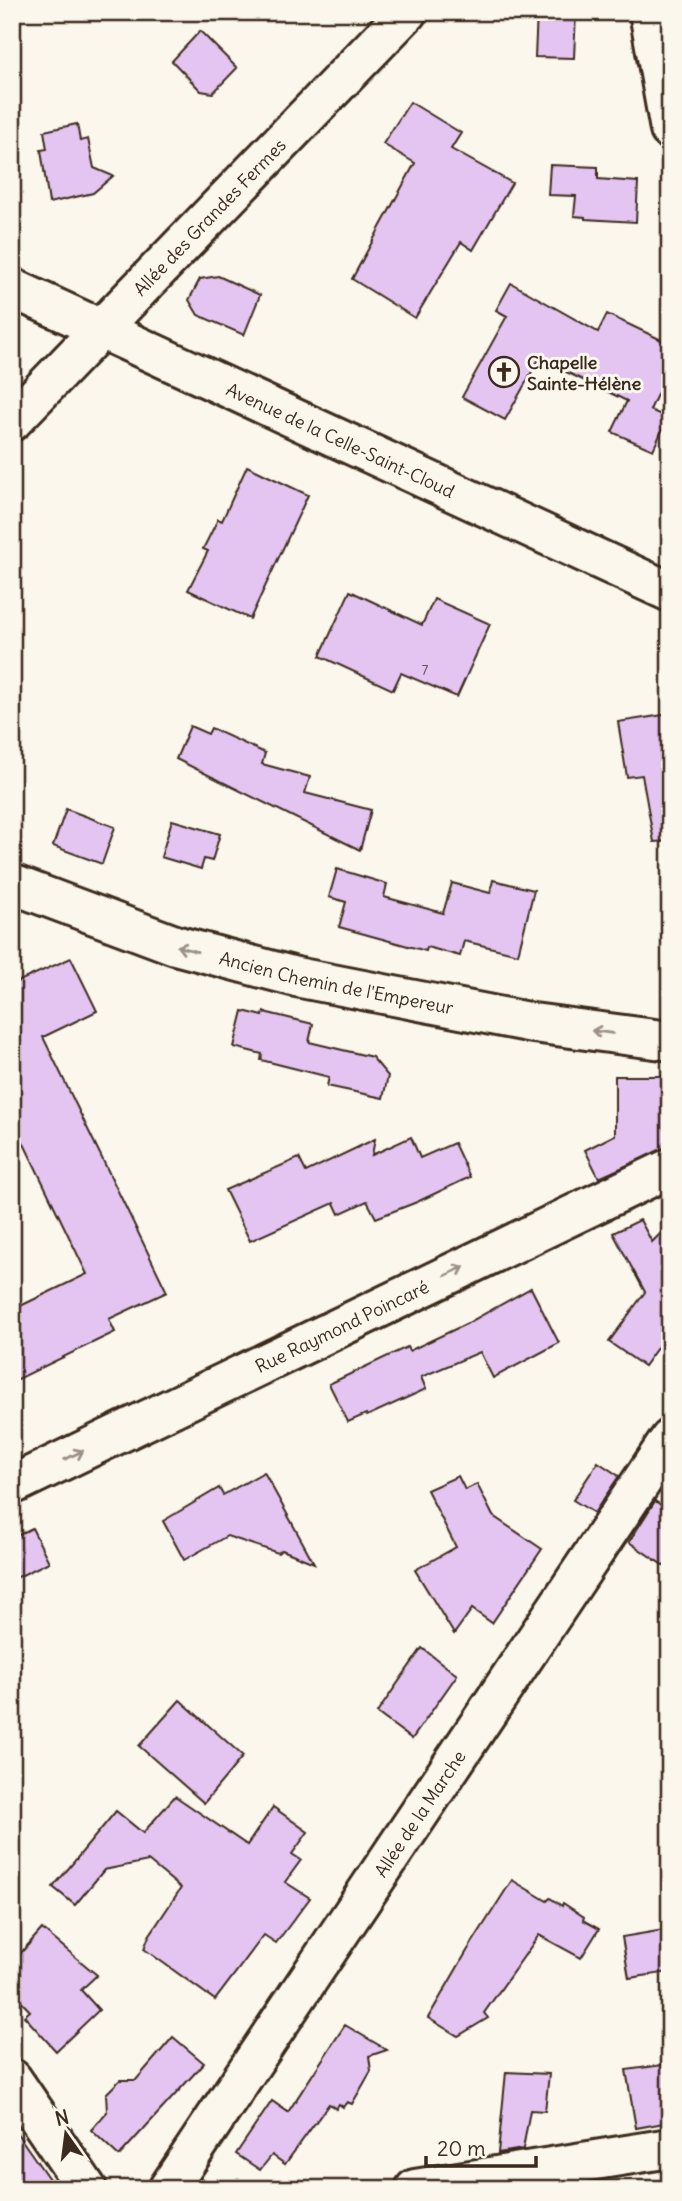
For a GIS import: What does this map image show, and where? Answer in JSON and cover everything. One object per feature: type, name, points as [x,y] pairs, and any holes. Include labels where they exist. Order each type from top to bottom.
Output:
[{"type":"street","name":"Allée des Grandes Fermes","points":[[12,421],[407,12]]},
{"type":"street","points":[[649,12],[670,130]]},
{"type":"street","name":"Avenue de la Celle-Saint-Cloud","points":[[12,288],[670,592]]},
{"type":"street","name":"Ancien Chemin de l'Empereur","points":[[12,884],[175,945],[296,977],[533,1023],[670,1041]]},
{"type":"street","name":"Rue Raymond Poincaré","points":[[12,1485],[670,1168]]},
{"type":"street","name":"Allée de la Marche","points":[[168,2189],[670,1439]]},
{"type":"street","points":[[12,2079],[87,2189]]},
{"type":"street","points":[[415,2189],[670,2148]]},
{"type":"building","points":[[537,12],[576,12],[574,58],[535,57]]},
{"type":"building","points":[[200,31],[237,68],[213,93],[201,91],[172,61]]},
{"type":"building","points":[[410,102],[461,133],[451,149],[512,183],[473,250],[461,242],[415,318],[352,279],[415,163],[383,144]]},
{"type":"building","points":[[77,124],[80,141],[88,139],[94,168],[113,176],[93,193],[49,203],[41,150],[47,149],[44,131]]},
{"type":"building","points":[[550,165],[598,167],[598,179],[638,182],[636,222],[574,216],[576,196],[548,195]]},
{"type":"building","points":[[218,276],[260,295],[244,335],[198,315],[189,300],[200,279]]},
{"type":"building","points":[[511,283],[598,332],[607,314],[670,344],[670,366],[650,410],[668,418],[653,450],[612,432],[627,401],[539,359],[505,420],[462,397],[507,316],[496,310]]},
{"type":"building","points":[[247,466],[308,495],[250,619],[188,590],[208,551],[203,549],[218,519],[222,521]]},
{"type":"building","points":[[350,591],[422,625],[434,599],[490,624],[457,697],[401,673],[393,690],[320,656]]},
{"type":"building","points":[[670,714],[670,841],[654,842],[642,775],[627,777],[618,722]]},
{"type":"building","points":[[190,726],[208,734],[211,728],[265,753],[262,764],[310,777],[305,793],[371,810],[360,850],[176,759]]},
{"type":"building","points":[[66,809],[115,827],[102,864],[53,846]]},
{"type":"building","points":[[172,820],[220,834],[212,861],[204,859],[201,869],[161,857]]},
{"type":"building","points":[[337,869],[387,884],[384,897],[443,913],[452,883],[490,893],[493,880],[534,890],[518,954],[464,941],[460,956],[427,947],[426,951],[339,927],[346,902],[329,897]]},
{"type":"building","points":[[71,958],[97,1011],[43,1037],[167,1292],[109,1319],[115,1332],[12,1382],[12,1310],[87,1274],[12,1119],[12,972],[17,982]]},
{"type":"building","points":[[243,1011],[263,1016],[264,1012],[313,1024],[309,1042],[372,1057],[388,1076],[383,1098],[327,1086],[329,1077],[261,1060],[262,1054],[234,1047]]},
{"type":"building","points":[[615,1076],[670,1076],[670,1146],[599,1178],[585,1150],[615,1135]]},
{"type":"building","points":[[411,1137],[420,1158],[454,1143],[470,1177],[376,1218],[367,1201],[339,1214],[334,1203],[250,1241],[225,1190],[299,1158],[306,1172],[375,1139],[372,1155]]},
{"type":"building","points":[[640,1220],[652,1242],[670,1224],[670,1339],[667,1334],[644,1366],[609,1342],[645,1292],[613,1233]]},
{"type":"building","points":[[531,1288],[559,1343],[493,1378],[480,1352],[421,1377],[426,1389],[348,1422],[329,1384],[407,1347],[409,1351],[466,1324]]},
{"type":"building","points":[[598,1462],[619,1476],[594,1513],[573,1500]]},
{"type":"building","points":[[264,1472],[314,1563],[282,1550],[278,1553],[227,1536],[184,1560],[163,1521],[219,1488],[223,1495]]},
{"type":"building","points":[[458,1476],[465,1490],[477,1484],[493,1516],[542,1549],[492,1623],[472,1609],[454,1634],[415,1570],[456,1547],[427,1490]]},
{"type":"building","points":[[655,1501],[670,1511],[670,1570],[629,1542]]},
{"type":"building","points":[[32,1528],[49,1562],[12,1580],[12,1538]]},
{"type":"building","points":[[422,1648],[457,1675],[412,1739],[377,1713]]},
{"type":"building","points":[[180,1700],[243,1756],[204,1803],[139,1746]]},
{"type":"building","points":[[175,1796],[247,1845],[273,1807],[308,1832],[292,1854],[301,1860],[285,1882],[310,1898],[276,1943],[264,1935],[215,2000],[144,1949],[149,1936],[181,1888],[148,1861],[104,1870],[75,1905],[53,1887],[116,1811],[143,1833]]},
{"type":"building","points":[[512,1880],[547,1901],[550,1898],[562,1906],[563,1903],[599,1929],[581,1958],[539,1935],[484,2013],[488,2018],[458,2036],[428,2018]]},
{"type":"building","points":[[42,1929],[97,1975],[81,1990],[99,2010],[56,2051],[24,2016],[30,2011],[12,1992],[12,1963]]},
{"type":"building","points":[[670,1929],[670,1972],[629,1978],[622,1937]]},
{"type":"building","points":[[345,2025],[387,2050],[369,2056],[371,2071],[352,2104],[347,2102],[343,2107],[339,2104],[336,2109],[329,2104],[285,2164],[272,2155],[260,2170],[236,2154],[272,2101],[288,2112]]},
{"type":"building","points":[[173,2037],[204,2063],[119,2156],[91,2130],[107,2112],[106,2094],[120,2080],[136,2080]]},
{"type":"building","points":[[670,2064],[670,2122],[636,2128],[626,2070]]},
{"type":"building","points":[[506,2072],[549,2074],[545,2111],[530,2110],[523,2149],[498,2153]]},
{"type":"building","points":[[12,2126],[56,2189],[12,2189]]},
{"type":"place","name":"Chapelle Sainte-Hélène","points":[[504,372]]}]
